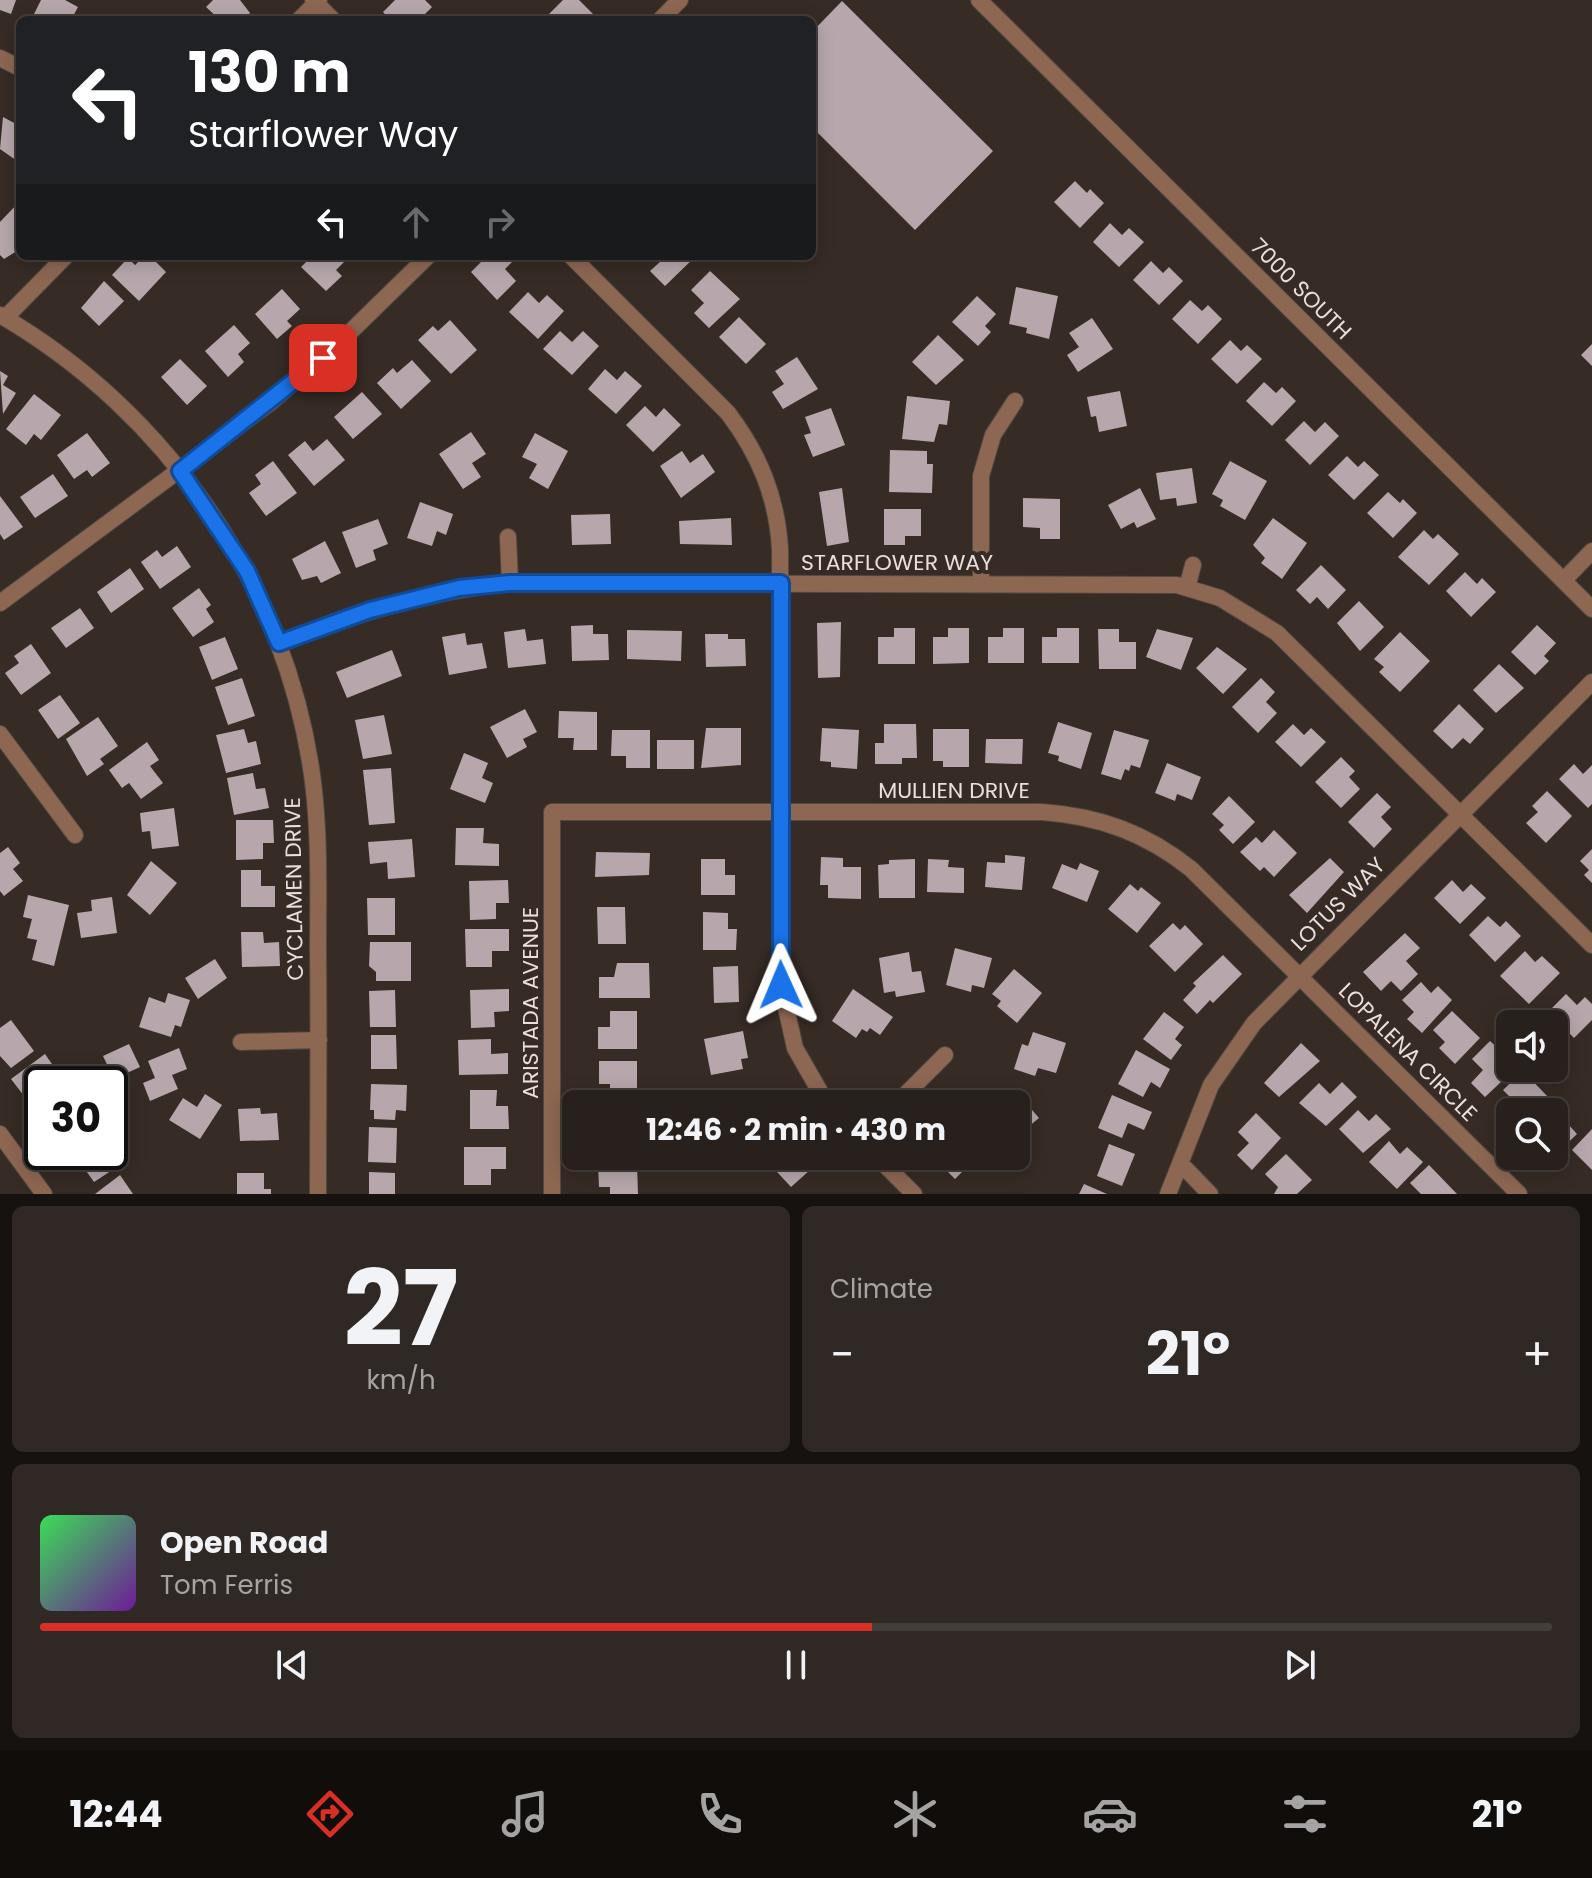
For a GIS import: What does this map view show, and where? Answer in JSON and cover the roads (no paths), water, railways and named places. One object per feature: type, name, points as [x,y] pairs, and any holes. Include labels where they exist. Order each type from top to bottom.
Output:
[{"type":"street","points":[[664,16],[680,0]]},
{"type":"street","name":"7000 SOUTH","points":[[979,0],[1592,609]]},
{"type":"street","points":[[303,16],[316,1],[329,16]]},
{"type":"street","points":[[2,317],[62,260]]},
{"type":"street","points":[[0,603],[180,471],[306,373],[424,260]]},
{"type":"street","points":[[575,260],[711,394],[743,433],[767,479],[774,504],[781,583],[780,812],[784,1007],[799,1058],[818,1090]]},
{"type":"street","name":"CYCLAMEN DRIVE","points":[[2,317],[72,363],[108,394],[180,471],[247,571],[279,643],[302,723],[316,816],[318,1194]]},
{"type":"street","points":[[981,584],[981,476],[993,435],[1015,401]]},
{"type":"street","points":[[508,537],[510,583]]},
{"type":"street","points":[[1564,580],[1592,551]]},
{"type":"street","points":[[1187,588],[1193,565]]},
{"type":"street","name":"STARFLOWER WAY","points":[[279,643],[397,602],[459,588],[510,583],[1155,583],[1187,588],[1241,607],[1277,633],[1592,945]]},
{"type":"street","name":"LOTUS WAY","points":[[1168,1194],[1197,1115],[1228,1057],[1299,975],[1592,682]]},
{"type":"street","points":[[0,734],[75,835]]},
{"type":"street","name":"MULLIEN DRIVE","points":[[552,812],[1042,812],[1112,823],[1153,842],[1191,869],[1299,975]]},
{"type":"street","name":"ARISTADA AVENUE","points":[[552,812],[552,1194]]},
{"type":"street","name":"LOPALENA CIRCLE","points":[[1299,975],[1519,1194]]},
{"type":"street","points":[[241,1042],[319,1040]]},
{"type":"street","points":[[910,1090],[945,1055]]},
{"type":"street","points":[[0,1134],[44,1194]]},
{"type":"street","points":[[1181,1164],[1210,1194]]},
{"type":"street","points":[[890,1170],[914,1194]]}]
